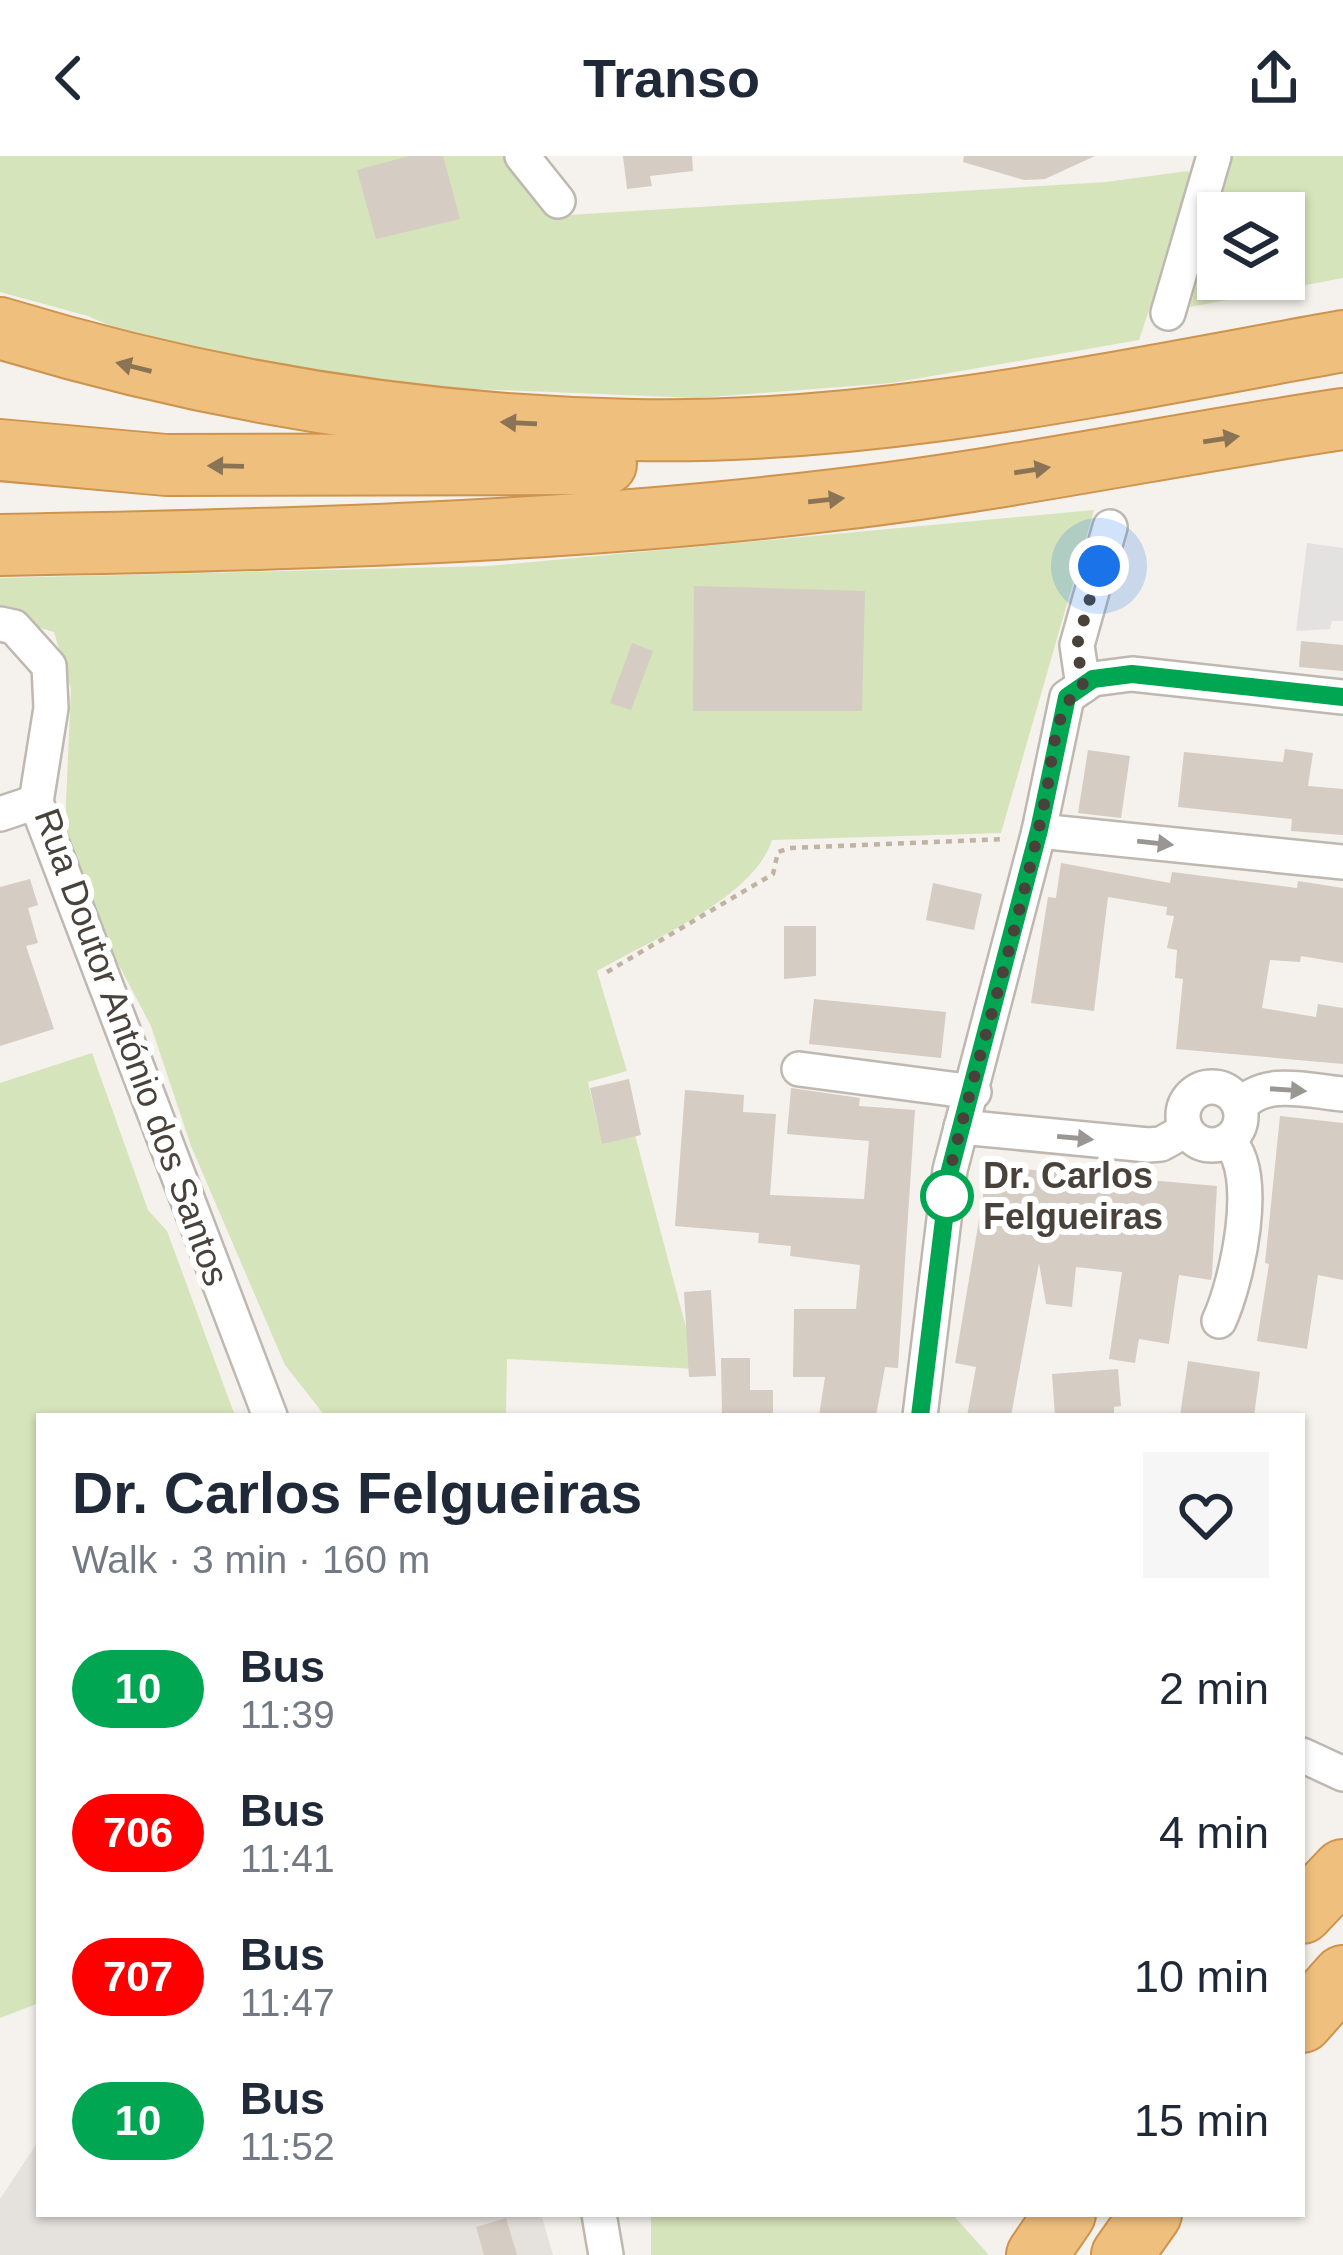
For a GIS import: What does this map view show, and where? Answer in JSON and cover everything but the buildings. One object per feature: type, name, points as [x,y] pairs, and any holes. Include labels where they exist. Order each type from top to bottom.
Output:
[{"type":"highway","points":[[0,328],[129,367],[301,402],[447,419],[636,430],[815,422],[957,406],[1343,341]]},
{"type":"highway","points":[[0,450],[166,465],[343,468],[589,465],[745,456],[969,432],[1343,369]]},
{"type":"highway","points":[[0,545],[487,527],[841,499],[1343,419]]},
{"type":"highway","points":[[1305,1910],[1343,1870]]},
{"type":"highway","points":[[1305,2019],[1343,1976]]},
{"type":"highway","points":[[1036,2255],[1063,2217]]},
{"type":"highway","points":[[1122,2255],[1149,2217]]},
{"type":"street","points":[[522,156],[558,201]]},
{"type":"street","points":[[1168,313],[1214,156]]},
{"type":"street","points":[[1083,686],[1077,645],[1110,526]]},
{"type":"street","name":"Rua Doutor António dos Santos","points":[[0,624],[14,627],[50,666],[51,708],[36,802],[269,1413]]},
{"type":"street","points":[[920,1413],[950,1170],[974,1092],[1067,697],[1108,675],[1132,674],[1343,697]]},
{"type":"street","points":[[0,814],[36,802]]},
{"type":"street","points":[[1037,837],[1343,862]]},
{"type":"street","points":[[799,1069],[974,1092]]},
{"type":"street","points":[[1240,1107],[1220,1088],[1200,1089],[1186,1102],[1186,1130],[1200,1143],[1228,1141],[1240,1126],[1240,1107],[1251,1093],[1266,1088],[1343,1094]]},
{"type":"street","points":[[961,1127],[1148,1145],[1161,1144],[1186,1130]]},
{"type":"street","points":[[1219,1321],[1236,1284],[1245,1166],[1228,1141]]},
{"type":"street","points":[[249,1362],[293,1413]]},
{"type":"street","points":[[1305,1756],[1343,1774]]},
{"type":"street","points":[[600,2217],[607,2255]]},
{"type":"path","points":[[607,972],[772,874],[778,852],[790,848],[1037,837]]},
{"type":"shaded area","points":[[1307,543],[1343,548],[1343,621],[1332,621],[1330,629],[1296,631]]},
{"type":"shaded area","points":[[36,2145],[36,2217],[542,2217],[553,2255],[0,2255],[0,2199]]},
{"type":"green space","points":[[0,156],[509,156],[553,216],[1106,182],[1188,171],[1193,179],[1139,340],[892,383],[697,398],[427,387],[163,349],[88,316],[0,292]]},
{"type":"green space","points":[[1232,156],[1343,156],[1343,278],[1305,285],[1305,192],[1222,192]]},
{"type":"green space","points":[[1197,282],[1197,300],[1227,300],[1190,307]]},
{"type":"green space","points":[[1094,510],[1001,833],[772,840],[761,861],[722,899],[597,971],[627,1071],[588,1082],[602,1143],[635,1135],[697,1369],[507,1359],[506,1413],[323,1413],[285,1365],[191,1146],[151,1026],[91,912],[65,826],[71,689],[54,632],[0,616],[0,578],[489,566]]},
{"type":"green space","points":[[92,1053],[148,1210],[167,1231],[234,1413],[36,1413],[36,2004],[0,2018],[0,1083]]},
{"type":"green space","points":[[651,2217],[955,2217],[989,2255],[651,2255]]},
{"type":"bus line","name":"10","points":[[920,1413],[950,1170],[1039,830],[1067,697],[1093,679],[1132,674],[1343,697]]},
{"type":"place","name":"Dr. Carlos Felgueiras","points":[[947,1196]]},
{"type":"route","points":[[947,1196],[945,1210],[950,1170],[1039,830],[1061,717],[1067,697],[1083,686],[1077,645],[1099,566]]}]
